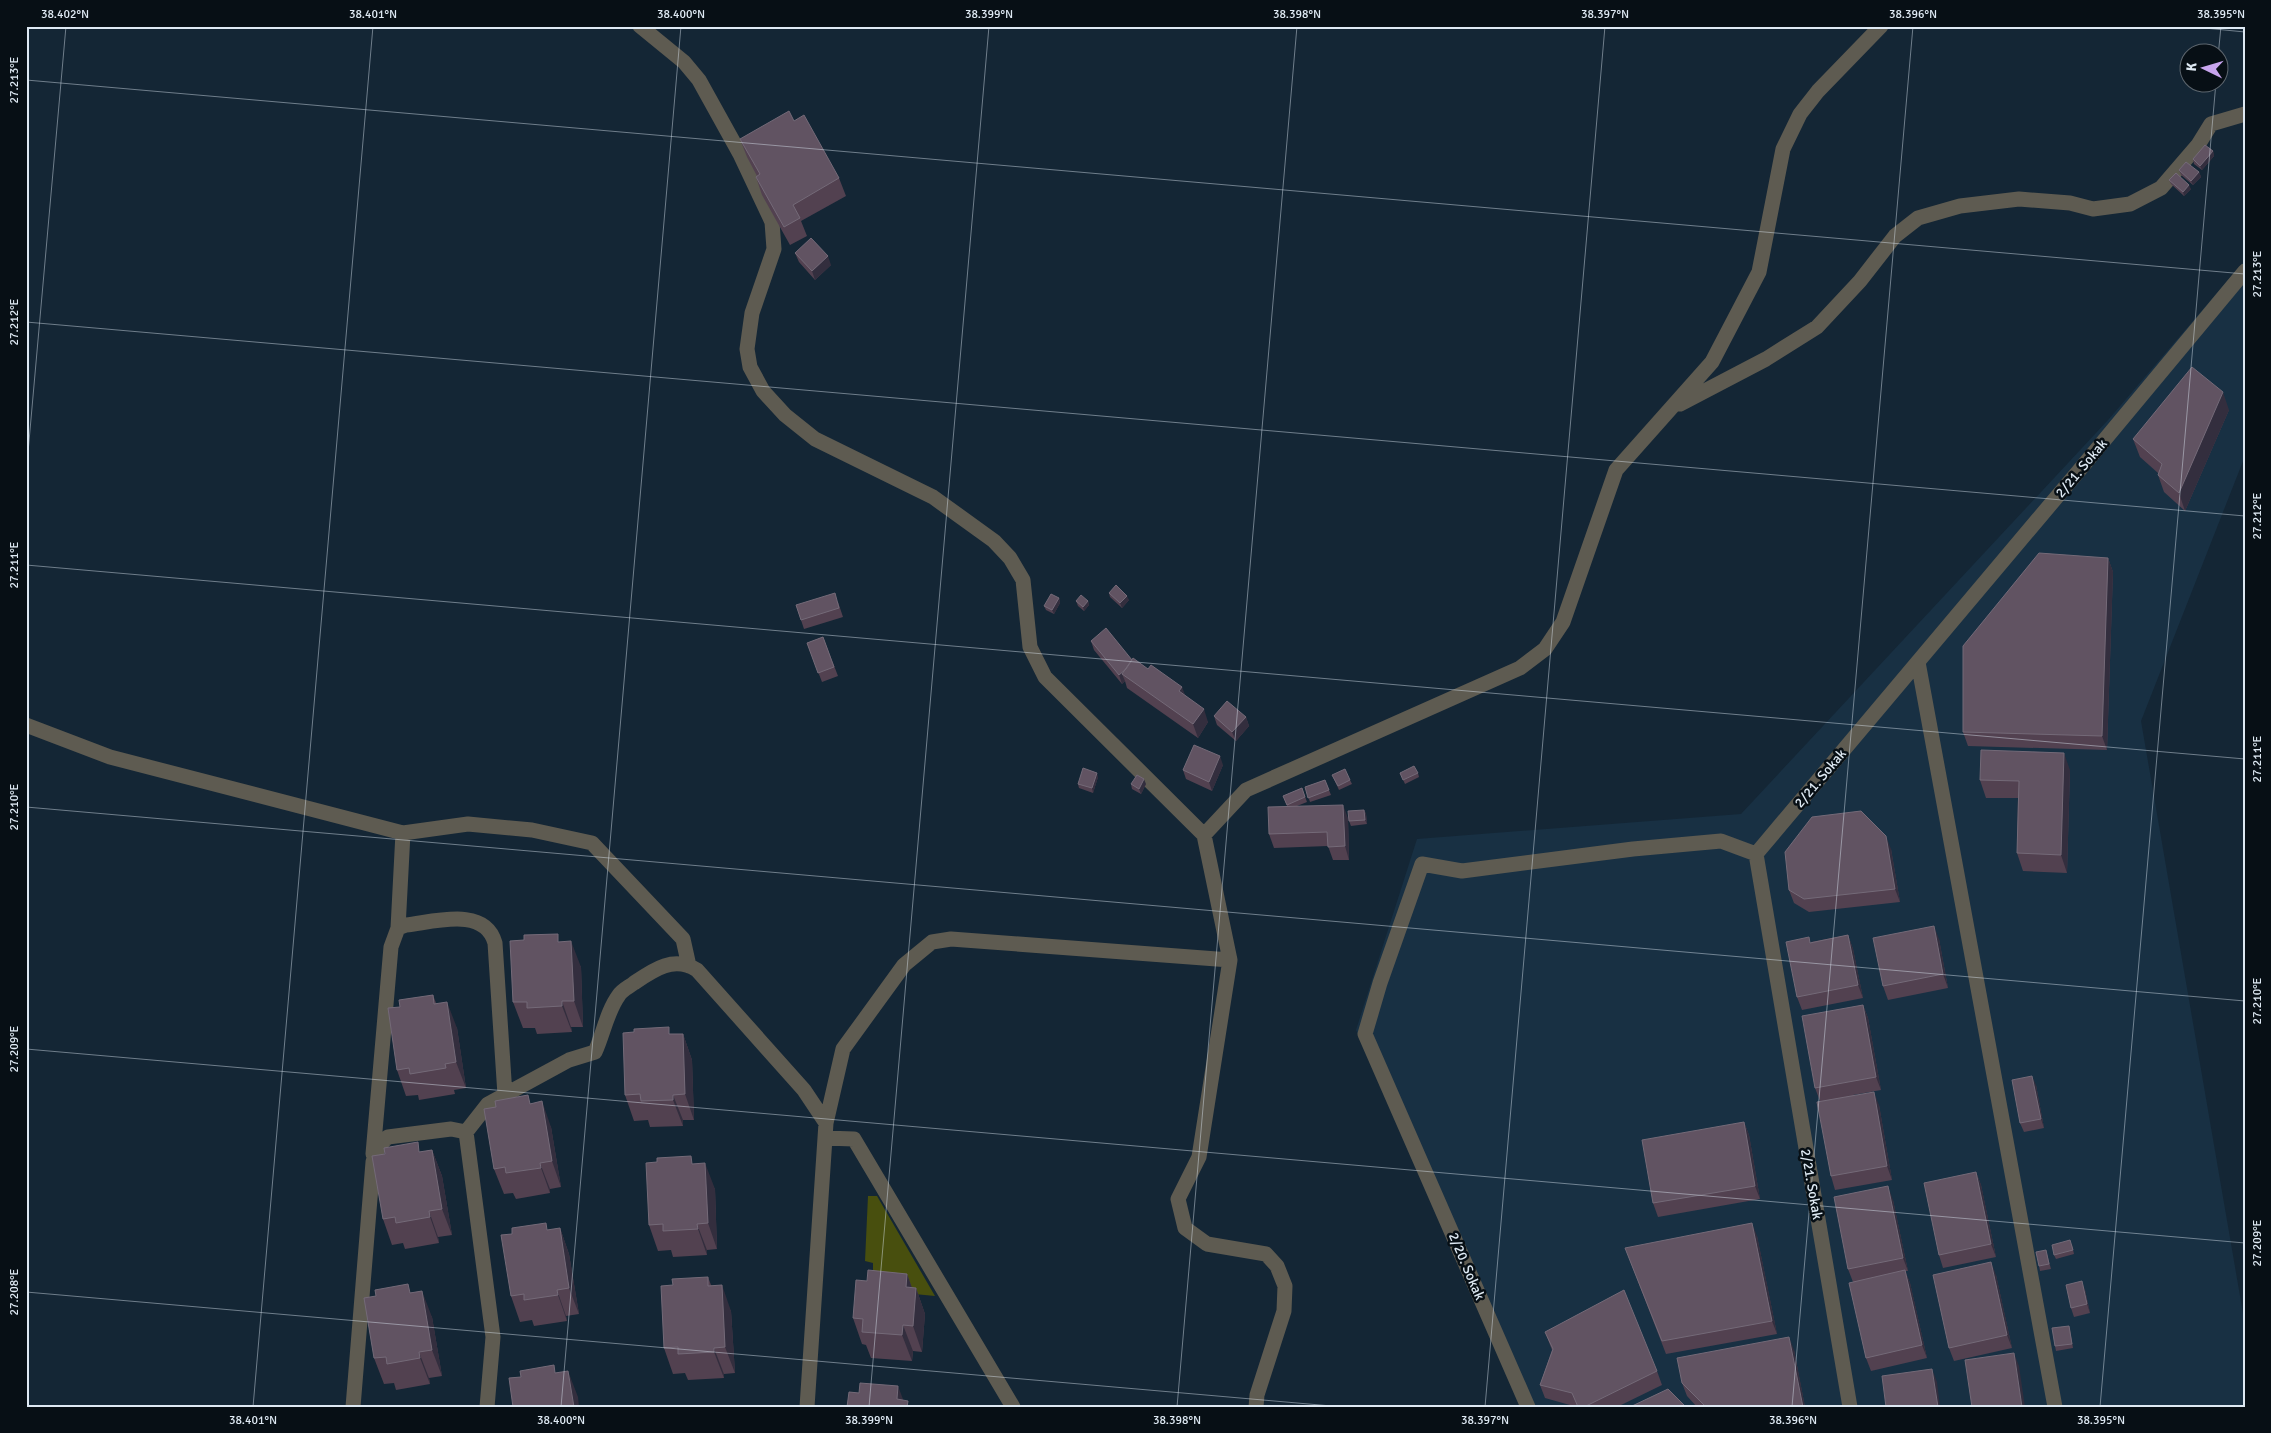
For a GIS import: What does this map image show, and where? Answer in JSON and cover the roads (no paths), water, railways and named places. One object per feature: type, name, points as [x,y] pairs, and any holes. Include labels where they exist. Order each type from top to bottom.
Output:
[{"type":"street","points":[[640,26],[684,62],[699,80],[740,154],[772,222],[774,249],[752,314],[747,349],[750,367],[764,391],[785,415],[815,439],[932,497],[994,541],[1010,558],[1022,580],[1030,647],[1045,677],[1204,835],[1230,960],[1199,1157],[1178,1199],[1185,1228],[1207,1244],[1266,1254],[1277,1266],[1285,1286],[1284,1311],[1257,1395],[1256,1407]]},
{"type":"street","points":[[1204,835],[1246,790],[1520,668],[1545,649],[1563,622],[1616,470],[1712,362],[1759,272],[1783,149],[1800,114],[1818,91],[1881,26]]},
{"type":"street","points":[[1671,408],[1766,359],[1817,327],[1860,281],[1895,236],[1918,218],[1960,206],[2020,199],[2070,203],[2093,209],[2130,204],[2162,188],[2198,145],[2211,124],[2245,114]]},
{"type":"street","name":"2/21. Sokak","points":[[1850,1407],[1756,854],[2245,271]]},
{"type":"street","points":[[1918,662],[2055,1407]]},
{"type":"street","points":[[26,725],[110,756],[403,833],[468,824],[532,830],[592,843],[683,939],[690,966]]},
{"type":"street","points":[[353,1407],[391,947],[398,928],[403,833]]},
{"type":"street","name":"2/20. Sokak","points":[[1528,1407],[1365,1034],[1380,983],[1422,864],[1462,871],[1633,849],[1721,840],[1756,854]]},
{"type":"street","points":[[398,928],[406,925],[466,918],[487,927],[493,934],[505,1095]]},
{"type":"street","points":[[806,1407],[826,1130],[843,1049],[904,965],[932,942],[951,940],[1230,960]]},
{"type":"street","points":[[487,1407],[492,1337],[466,1132],[488,1104],[569,1060],[595,1052],[619,994],[651,971],[671,964],[690,966],[697,970],[798,1083],[826,1130],[854,1139],[1013,1407]]},
{"type":"street","points":[[373,1162],[381,1143],[388,1137],[451,1129],[466,1132]]}]
